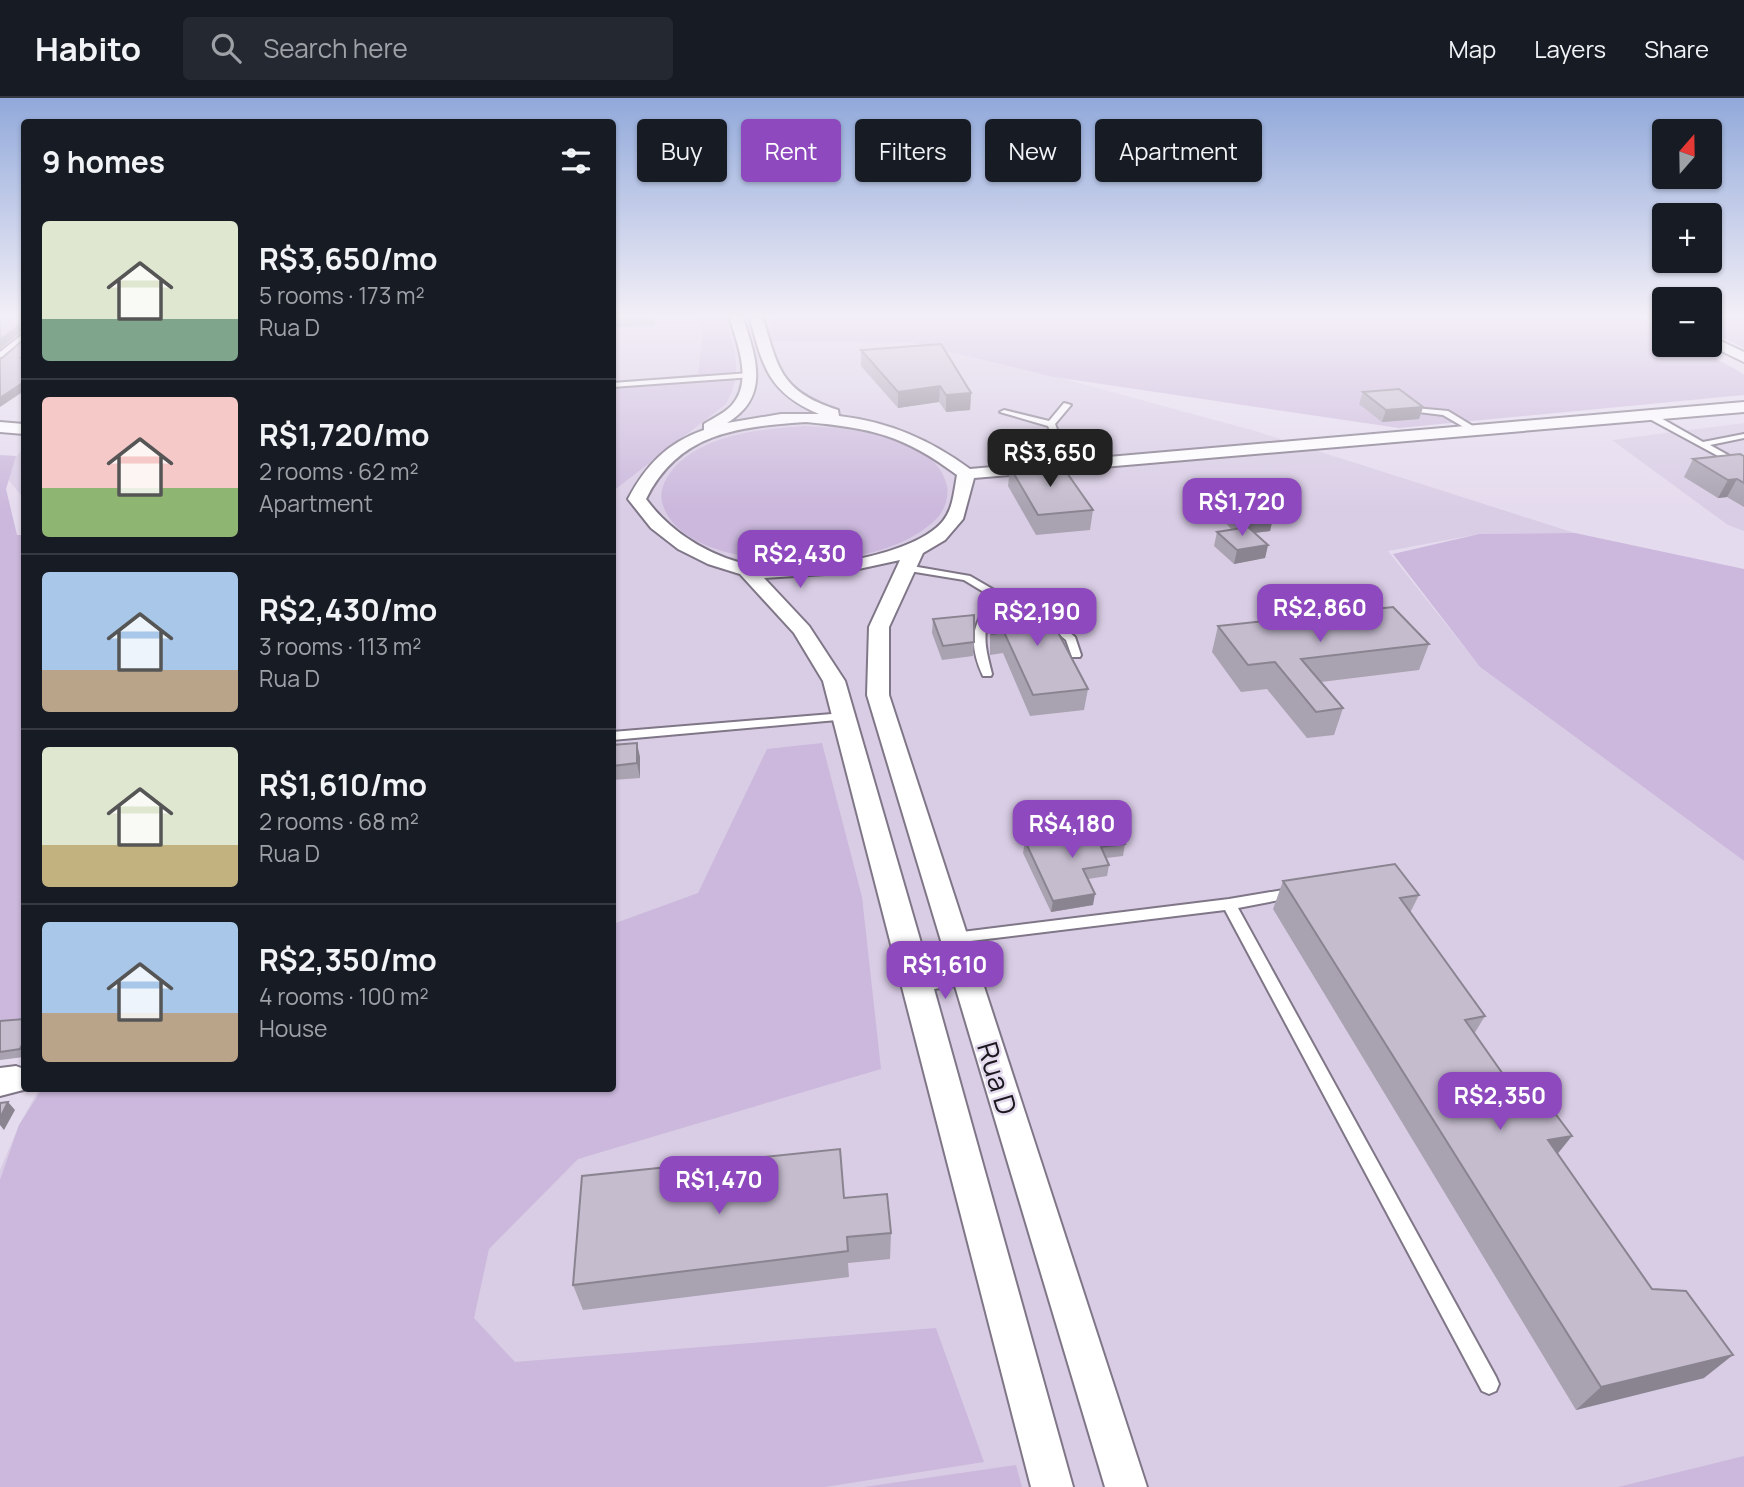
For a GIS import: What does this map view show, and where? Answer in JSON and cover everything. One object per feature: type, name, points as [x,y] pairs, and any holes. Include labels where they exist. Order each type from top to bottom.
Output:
[{"type":"street","points":[[750,380],[750,386],[737,408],[666,455],[645,477],[637,499],[649,518],[707,557],[747,570],[800,571],[910,559],[952,523],[961,502],[966,474]]},
{"type":"street","points":[[780,380],[788,389],[817,409],[902,433],[929,446],[966,474],[1744,407]]},
{"type":"street","points":[[691,440],[760,421],[806,418],[864,422]]},
{"type":"street","points":[[0,427],[21,429]]},
{"type":"street","name":"Rua D","points":[[910,559],[879,627],[878,695],[1126,1487]]},
{"type":"street","name":"Rua D","points":[[747,570],[802,630],[834,681],[1052,1487]]},
{"type":"street","points":[[917,980],[965,973]]},
{"type":"lane","points":[[616,385],[677,380]]},
{"type":"lane","points":[[1051,425],[1067,405]]},
{"type":"lane","points":[[1418,410],[1445,413],[1477,431]]},
{"type":"lane","points":[[1004,412],[1051,425],[1055,433],[1086,445],[1105,461]]},
{"type":"lane","points":[[1650,415],[1744,467]]},
{"type":"lane","points":[[1703,444],[1744,436]]},
{"type":"lane","points":[[910,559],[967,578],[998,596],[1039,613],[1071,639],[1076,655]]},
{"type":"lane","points":[[987,674],[976,633],[998,596]]},
{"type":"lane","points":[[616,736],[844,717]]},
{"type":"lane","points":[[954,938],[1229,904],[1308,891]]},
{"type":"lane","points":[[1229,904],[1489,1384]]},
{"type":"shaded area","points":[[616,380],[1067,380],[1255,431],[1575,533],[1479,534],[1388,551],[1480,667],[1744,861],[1744,1487],[0,1487],[0,1170],[19,1125],[37,1092],[616,1092]]},
{"type":"shaded area","points":[[735,380],[726,404],[616,489],[616,381]]},
{"type":"shaded area","points":[[1073,380],[1744,380],[1744,395],[1399,428]]},
{"type":"shaded area","points":[[1744,423],[1744,531],[1728,525],[1612,440]]},
{"type":"shaded area","points":[[805,426],[844,429],[888,437],[926,455],[940,469],[947,486],[947,498],[941,513],[919,533],[894,545],[866,554],[806,561],[775,560],[722,551],[704,545],[680,530],[668,516],[661,498],[666,479],[685,458],[700,448],[752,432]]},
{"type":"shaded area","points":[[21,452],[21,495],[1,470]]},
{"type":"shaded area","points":[[0,455],[16,456],[6,489],[17,535],[21,535],[21,1023],[0,1026]]},
{"type":"shaded area","points":[[1575,533],[1744,569],[1744,861],[1480,667],[1393,554],[1479,534]]},
{"type":"shaded area","points":[[822,743],[862,897],[881,1069],[578,1159],[489,1249],[474,1318],[515,1362],[936,1328],[984,1462],[825,1487],[0,1487],[0,1180],[19,1125],[40,1092],[616,1092],[616,923],[698,893],[767,749]]},
{"type":"shaded area","points":[[1744,1456],[1744,1487],[1618,1487]]},
{"type":"shaded area","points":[[1016,1465],[1022,1487],[864,1487]]},
{"type":"building","points":[[0,380],[21,380],[21,384],[0,398]]},
{"type":"building","points":[[887,380],[963,380],[971,393],[946,395],[940,386],[898,392]]},
{"type":"building","points":[[1399,389],[1423,407],[1386,410],[1363,392]]},
{"type":"building","points":[[1740,454],[1744,456],[1744,483],[1737,479],[1728,480],[1693,459]]},
{"type":"building","points":[[1060,463],[1093,510],[1038,515],[1010,467]]},
{"type":"building","points":[[1241,485],[1273,518],[1241,522],[1210,489]]},
{"type":"building","points":[[1248,527],[1268,545],[1237,550],[1217,532]]},
{"type":"building","points":[[1042,602],[1088,689],[1033,695],[1004,632],[992,634],[992,605]]},
{"type":"building","points":[[1393,607],[1429,644],[1301,659],[1343,708],[1316,712],[1275,662],[1248,665],[1218,626]]},
{"type":"building","points":[[974,615],[974,642],[943,646],[933,619]]},
{"type":"building","points":[[637,743],[637,763],[616,766],[616,745]]},
{"type":"building","points":[[1116,826],[1125,844],[1101,847],[1109,865],[1083,869],[1095,894],[1053,901],[1025,841]]},
{"type":"building","points":[[1395,864],[1419,895],[1400,898],[1485,1016],[1465,1020],[1512,1087],[1536,1088],[1572,1136],[1548,1140],[1652,1289],[1686,1291],[1733,1355],[1601,1387],[1283,881]]},
{"type":"building","points":[[21,1019],[20,1049],[0,1052],[0,1021]]},
{"type":"building","points":[[8,1102],[0,1118],[0,1103]]},
{"type":"building","points":[[840,1149],[844,1198],[887,1194],[891,1233],[847,1237],[848,1251],[573,1285],[582,1176]]}]
